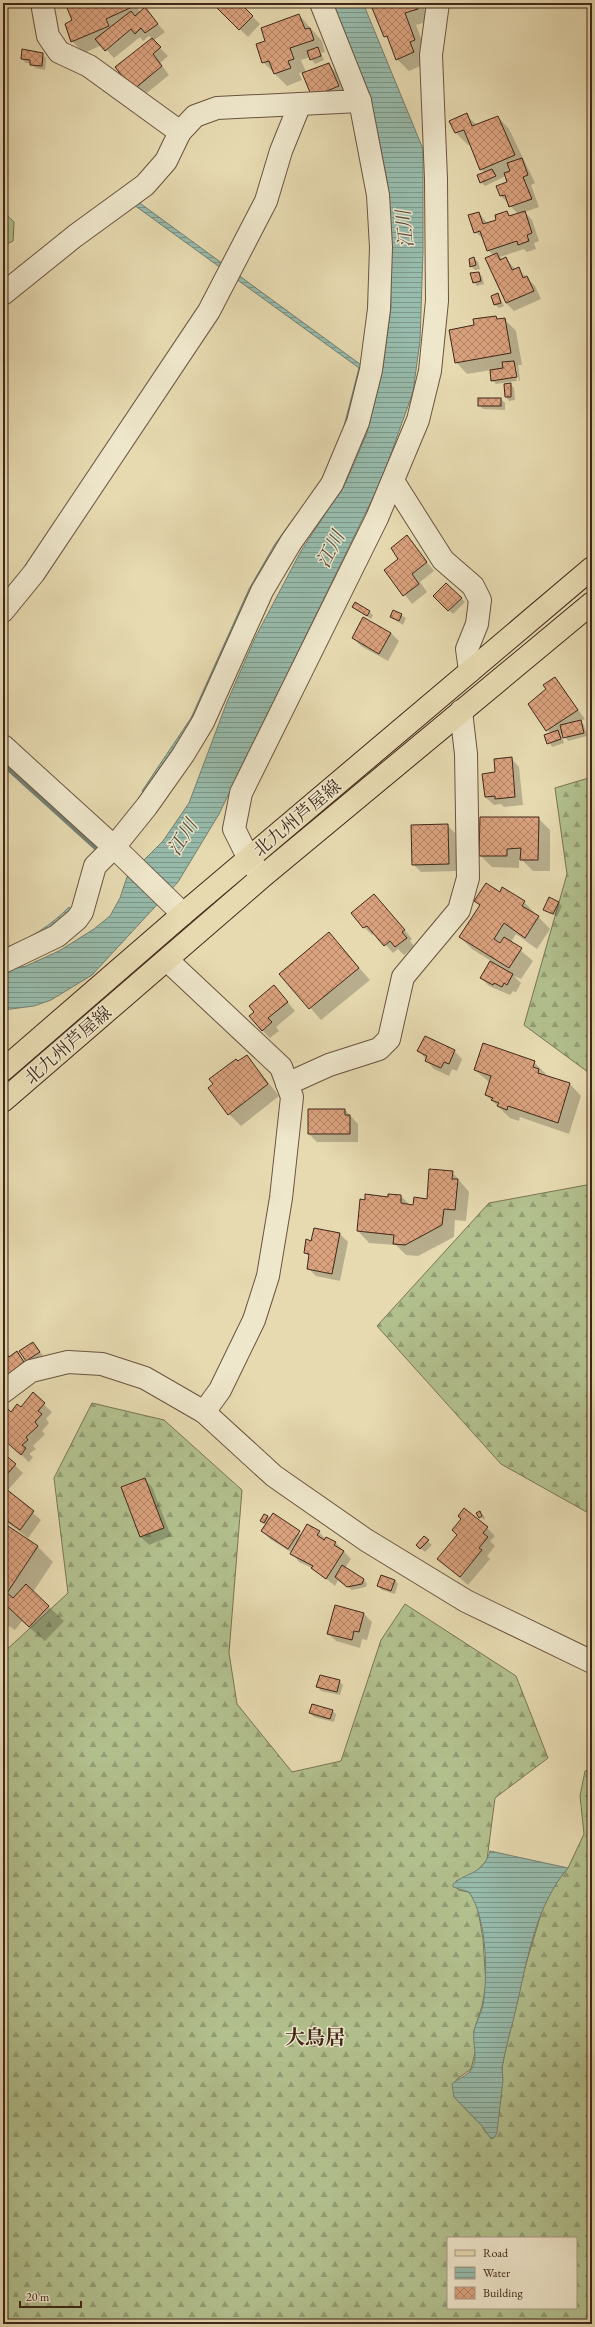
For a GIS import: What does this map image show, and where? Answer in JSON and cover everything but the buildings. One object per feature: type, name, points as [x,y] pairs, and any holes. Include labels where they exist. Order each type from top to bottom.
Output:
[{"type":"main road","name":"北九州芦屋線","points":[[3,1070],[183,914],[592,568]]},
{"type":"main road","name":"北九州芦屋線","points":[[3,1100],[262,877],[592,603]]},
{"type":"street","points":[[42,3],[48,36],[59,52],[89,66],[180,132]]},
{"type":"street","points":[[3,962],[57,936],[77,919],[82,912],[95,866],[114,847],[147,806],[183,755],[203,722],[262,591],[291,542],[332,484],[358,422],[372,370],[379,309],[381,247],[378,195],[360,101],[321,3]]},
{"type":"street","points":[[262,877],[249,859],[234,829],[241,793],[377,518],[419,413],[430,371],[438,301],[436,179],[431,55],[438,3]]},
{"type":"street","points":[[3,294],[75,236],[145,185],[166,161],[180,132],[195,116],[217,108],[360,101]]},
{"type":"street","points":[[3,611],[34,573],[209,311],[266,201],[281,151],[300,104]]},
{"type":"street","points":[[393,481],[443,560],[472,586],[480,600],[476,624],[467,649],[470,671]]},
{"type":"street","points":[[288,1084],[329,1065],[380,1049],[389,1039],[404,977],[459,910],[468,878],[466,754],[461,711]]},
{"type":"street","points":[[3,746],[114,847],[183,914]]},
{"type":"street","points":[[167,960],[281,1067],[292,1097],[281,1198],[268,1276],[254,1320],[220,1390],[204,1412]]},
{"type":"street","points":[[3,1392],[30,1371],[68,1362],[102,1364],[144,1378],[204,1412],[274,1476],[366,1540],[466,1601],[592,1662]]},
{"type":"green space","points":[[3,212],[14,222],[13,241],[3,246]]},
{"type":"green space","points":[[592,777],[592,1075],[524,1025],[567,874],[555,788]]},
{"type":"green space","points":[[592,1184],[592,1515],[501,1464],[377,1326],[489,1203]]},
{"type":"green space","points":[[92,1403],[164,1420],[242,1490],[229,1653],[237,1704],[292,1772],[341,1761],[381,1640],[405,1604],[516,1676],[548,1758],[495,1798],[487,1860],[474,1874],[456,1881],[458,1890],[469,1892],[477,1904],[483,1939],[486,1985],[482,2006],[474,2031],[476,2049],[471,2069],[457,2079],[454,2097],[482,2126],[486,2133],[501,2096],[502,2068],[508,2034],[519,1987],[544,1904],[558,1879],[568,1868],[584,1834],[580,1796],[585,1771],[592,1769],[592,2324],[3,2324],[3,1653],[68,1593],[54,1478]]},
{"type":"water","name":"江川","points":[[328,3],[363,3],[423,149],[423,251],[420,341],[413,392],[382,479],[219,814],[178,882],[92,975],[51,1000],[34,1006],[3,1010],[3,971],[26,966],[59,951],[94,929],[110,916],[120,898],[127,877],[163,841],[189,803],[227,702],[255,638],[301,551],[346,482],[367,433],[383,367],[391,307],[388,186],[378,135]]},
{"type":"water","points":[[137,201],[364,367],[329,476],[191,727],[145,793],[142,791],[191,718],[249,589],[275,544],[324,477],[343,430],[359,368],[134,205]]},
{"type":"water","points":[[69,907],[71,909],[49,929],[3,953],[3,948],[39,932]]},
{"type":"water","points":[[490,1851],[568,1868],[557,1882],[549,1897],[541,1914],[530,1948],[505,2051],[502,2068],[503,2080],[497,2132],[495,2137],[491,2139],[482,2126],[454,2097],[452,2084],[465,2076],[471,2070],[475,2061],[474,2031],[483,2005],[486,1962],[483,1931],[475,1903],[469,1892],[453,1887],[453,1884],[479,1869],[487,1859]]},
{"type":"waterway","points":[[3,763],[97,848]]},
{"type":"district","name":"大鳥居","points":[[315,2037]]}]
